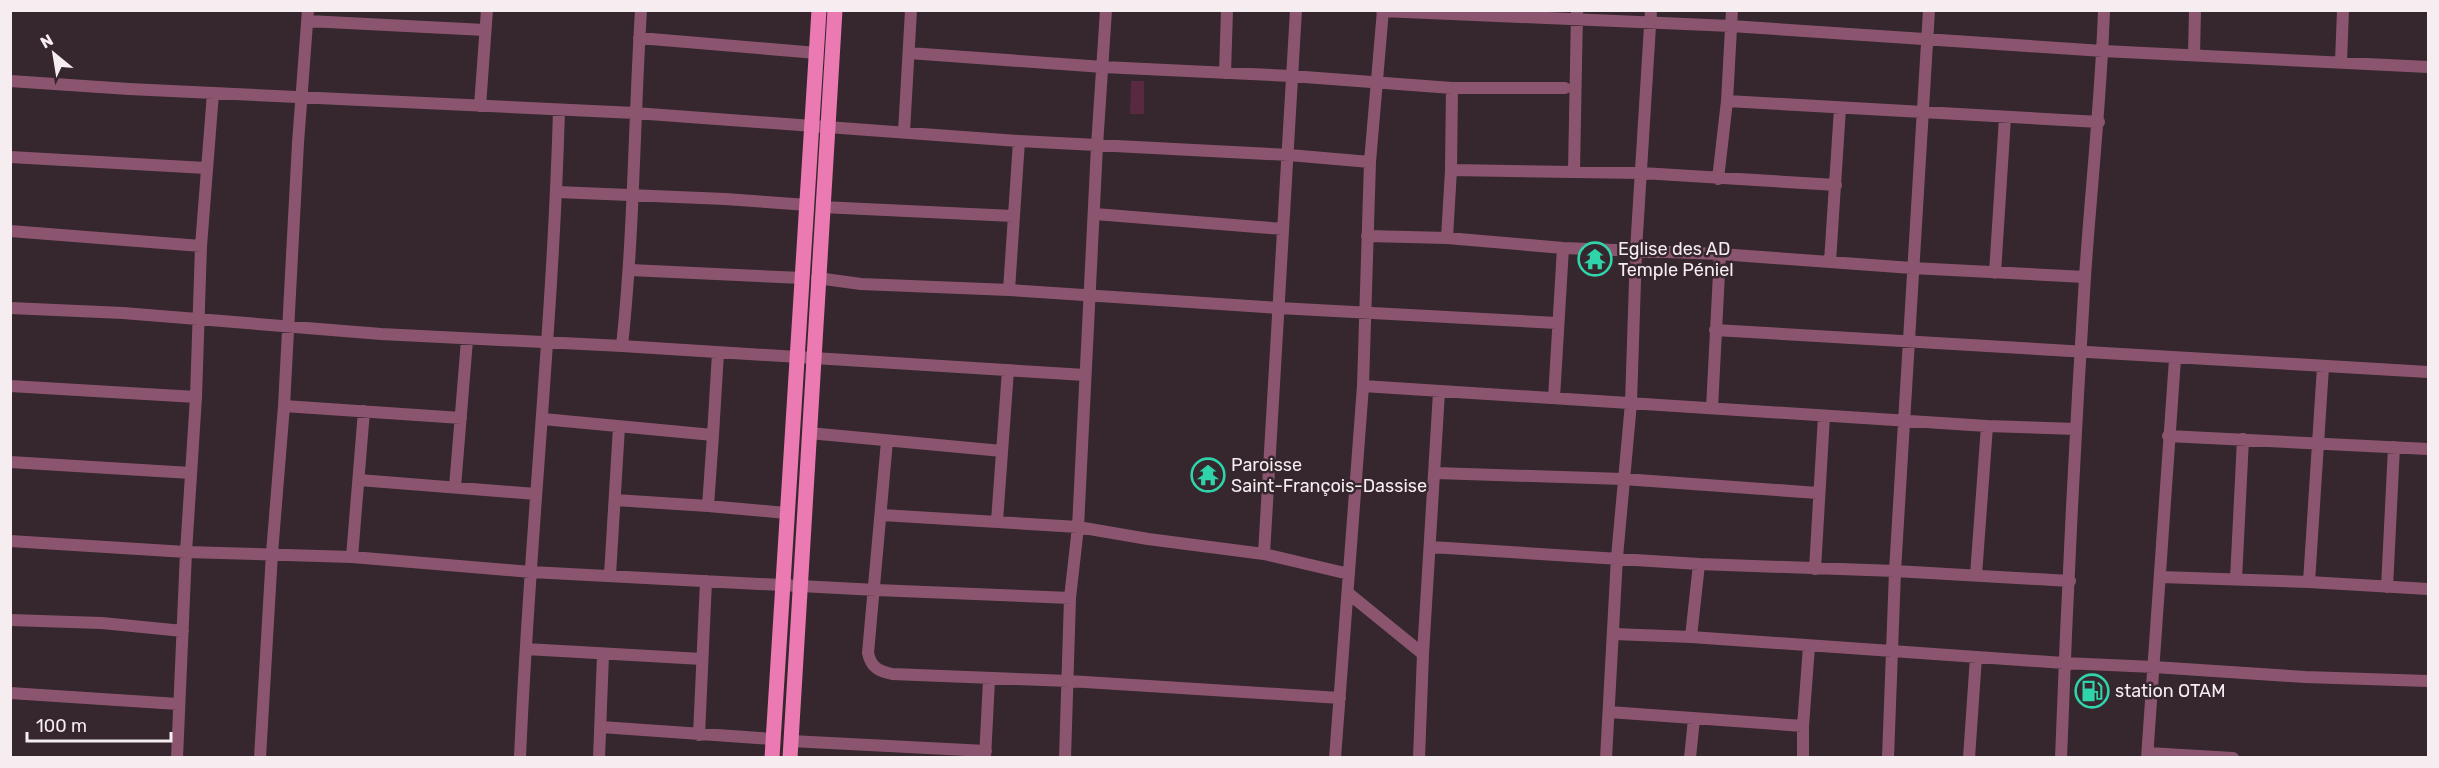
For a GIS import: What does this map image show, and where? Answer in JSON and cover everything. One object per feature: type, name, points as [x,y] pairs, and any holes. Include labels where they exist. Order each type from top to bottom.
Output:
[{"type":"main road","points":[[819,10],[817,53],[820,127]]},
{"type":"main road","points":[[772,758],[786,513],[798,357],[810,278],[820,127],[835,10]]},
{"type":"main road","points":[[790,758],[814,358],[810,278]]},
{"type":"street","points":[[480,106],[487,10]]},
{"type":"street","points":[[622,346],[630,270],[641,10]]},
{"type":"street","points":[[904,132],[911,10]]},
{"type":"street","points":[[1065,758],[1070,598],[1078,527],[1106,10]]},
{"type":"street","points":[[1225,73],[1227,10]]},
{"type":"street","points":[[1264,554],[1296,10]]},
{"type":"street","points":[[1718,179],[1727,101],[1732,10]]},
{"type":"street","points":[[1888,758],[1895,571],[1929,10]]},
{"type":"street","points":[[2061,758],[2076,429],[2085,277],[2099,122],[2104,10]]},
{"type":"street","points":[[2194,55],[2195,10]]},
{"type":"street","points":[[2341,62],[2343,10]]},
{"type":"street","points":[[1335,758],[1363,386],[1370,162],[1383,11],[1650,16],[1731,26],[2103,51],[2428,67]]},
{"type":"street","points":[[1574,171],[1577,15]]},
{"type":"street","points":[[260,758],[308,16],[485,30]]},
{"type":"street","points":[[1606,758],[1617,557],[1631,403],[1636,250],[1650,16]]},
{"type":"street","points":[[639,38],[817,53]]},
{"type":"street","points":[[909,53],[1103,67],[1452,87],[1565,88]]},
{"type":"street","points":[[10,81],[302,98],[635,113],[1019,141],[1289,155],[1370,162]]},
{"type":"street","points":[[1447,238],[1452,87]]},
{"type":"street","points":[[177,758],[186,552],[196,397],[201,246],[213,93]]},
{"type":"street","points":[[1727,101],[2099,122]]},
{"type":"street","points":[[1830,262],[1840,108]]},
{"type":"street","points":[[520,758],[536,494],[543,419],[560,110]]},
{"type":"street","points":[[1995,273],[2005,118]]},
{"type":"street","points":[[1009,290],[1019,141]]},
{"type":"street","points":[[10,157],[206,168]]},
{"type":"street","points":[[1451,170],[1642,173],[1836,185]]},
{"type":"street","points":[[557,192],[1013,216]]},
{"type":"street","points":[[1095,214],[1283,230]]},
{"type":"street","points":[[10,231],[201,246]]},
{"type":"street","points":[[1367,236],[1447,238],[1563,248],[1720,254],[1912,268],[2085,277]]},
{"type":"street","points":[[1554,398],[1563,248]]},
{"type":"street","points":[[1712,408],[1720,254]]},
{"type":"street","points":[[630,270],[810,278],[861,284],[1091,294],[1279,308],[1557,323]]},
{"type":"street","points":[[10,308],[199,319],[467,340],[622,346],[1085,375]]},
{"type":"street","points":[[1715,330],[2175,359],[2428,372]]},
{"type":"street","points":[[455,487],[467,340]]},
{"type":"street","points":[[708,506],[718,353]]},
{"type":"street","points":[[2175,359],[2148,755],[2233,758]]},
{"type":"street","points":[[2308,582],[2323,367]]},
{"type":"street","points":[[997,521],[1008,370]]},
{"type":"street","points":[[10,386],[196,397]]},
{"type":"street","points":[[1363,386],[1987,426],[2076,429]]},
{"type":"street","points":[[1419,758],[1439,392]]},
{"type":"street","points":[[284,406],[461,418]]},
{"type":"street","points":[[352,557],[364,411]]},
{"type":"street","points":[[1815,569],[1824,416]]},
{"type":"street","points":[[543,419],[713,435]]},
{"type":"street","points":[[1976,575],[1987,426]]},
{"type":"street","points":[[610,575],[618,427]]},
{"type":"street","points":[[809,433],[1002,451]]},
{"type":"street","points":[[2168,436],[2428,449]]},
{"type":"street","points":[[2236,579],[2243,439]]},
{"type":"street","points":[[887,441],[876,591],[868,653],[873,667],[892,674],[989,680],[1069,681],[1340,698]]},
{"type":"street","points":[[2387,587],[2394,447]]},
{"type":"street","points":[[10,462],[191,473]]},
{"type":"street","points":[[1436,473],[1623,479],[1818,493]]},
{"type":"street","points":[[359,480],[536,494]]},
{"type":"street","points":[[615,500],[786,513]]},
{"type":"street","points":[[882,515],[1078,527],[1148,539],[1264,554],[1349,574]]},
{"type":"street","points":[[10,541],[186,552],[352,557],[531,572],[801,585],[876,591],[1070,598]]},
{"type":"street","points":[[1431,547],[1699,564],[1895,571],[2070,581]]},
{"type":"street","points":[[1691,637],[1699,564]]},
{"type":"street","points":[[2161,577],[2428,589]]},
{"type":"street","points":[[699,735],[706,581]]},
{"type":"street","points":[[1348,593],[1423,654]]},
{"type":"street","points":[[10,620],[102,623],[183,631]]},
{"type":"street","points":[[1614,634],[2305,677],[2428,681]]},
{"type":"street","points":[[1803,758],[1809,646]]},
{"type":"street","points":[[526,650],[702,659]]},
{"type":"street","points":[[599,758],[603,655]]},
{"type":"street","points":[[1969,758],[1976,657]]},
{"type":"street","points":[[791,741],[985,754],[989,680]]},
{"type":"street","points":[[10,693],[178,704]]},
{"type":"street","points":[[1609,712],[1803,726]]},
{"type":"street","points":[[1690,758],[1694,719]]},
{"type":"street","points":[[601,727],[773,740]]},
{"type":"shaded area","points":[[1131,81],[1144,81],[1144,114],[1130,114]]},
{"type":"place","name":"Eglise des AD Temple Péniel","points":[[1595,259]]},
{"type":"place","name":"Paroisse Saint-François-Dassise","points":[[1208,475]]},
{"type":"place","name":"station OTAM","points":[[2092,691]]}]
